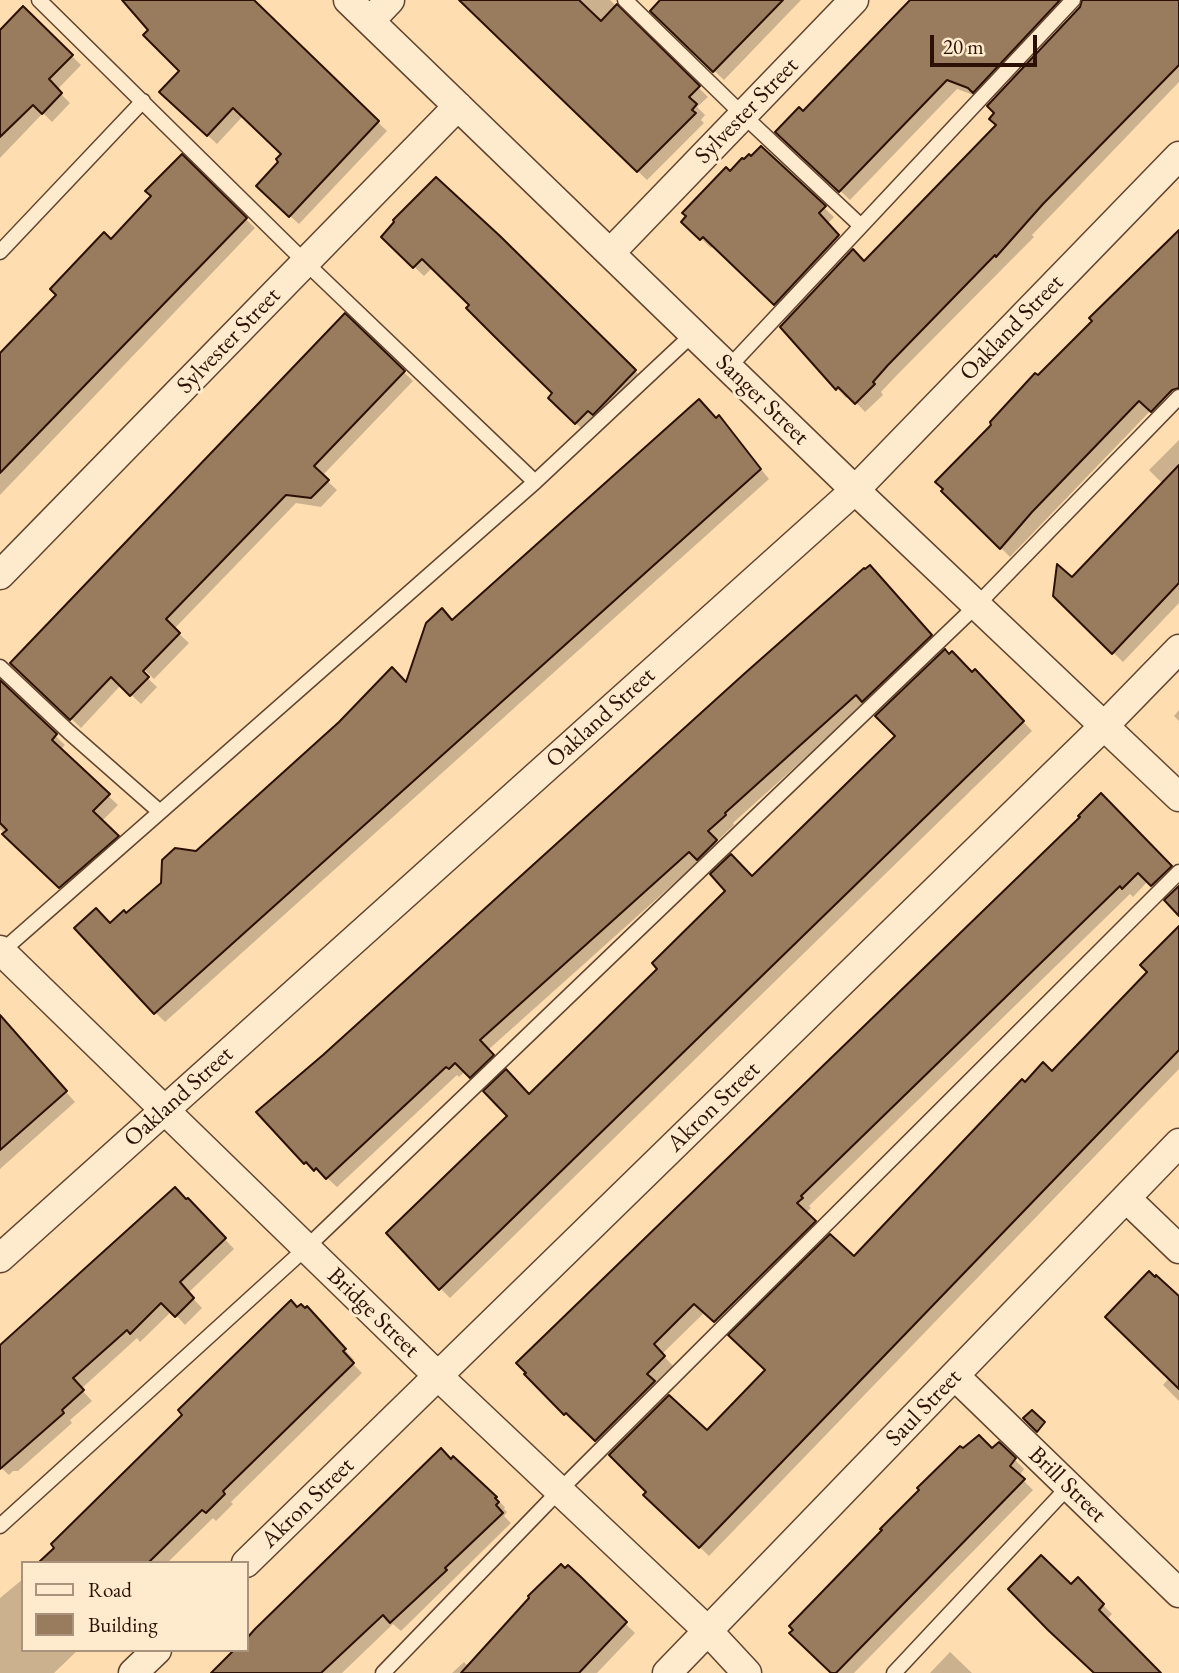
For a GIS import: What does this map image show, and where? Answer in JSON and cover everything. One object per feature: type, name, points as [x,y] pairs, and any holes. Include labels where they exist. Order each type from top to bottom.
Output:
[{"type":"street","name":"Sanger Street","points":[[348,0],[855,490],[1179,797]]},
{"type":"street","points":[[370,21],[390,0]]},
{"type":"street","name":"Sylvester Street","points":[[611,252],[853,0]]},
{"type":"street","name":"Sylvester Street","points":[[0,575],[458,106]]},
{"type":"street","name":"Oakland Street","points":[[0,1258],[855,490],[1179,156]]},
{"type":"street","name":"Akron Street","points":[[248,1561],[1105,725],[1179,649]]},
{"type":"street","name":"Bridge Street","points":[[1,951],[438,1376],[708,1631],[747,1673]]},
{"type":"street","name":"Saul Street","points":[[667,1673],[1179,1143]]},
{"type":"street","points":[[1126,1198],[1179,1249]]},
{"type":"street","name":"Brill Street","points":[[955,1376],[1179,1593]]},
{"type":"street","points":[[133,1673],[155,1652]]},
{"type":"lane","points":[[39,0],[306,263],[535,482]]},
{"type":"lane","points":[[625,0],[861,226]]},
{"type":"lane","points":[[729,367],[1073,0]]},
{"type":"lane","points":[[0,252],[142,101]]},
{"type":"lane","points":[[1,951],[535,482],[694,333]]},
{"type":"lane","points":[[0,1526],[306,1248],[977,605],[1179,397]]},
{"type":"lane","points":[[0,667],[160,812]]},
{"type":"lane","points":[[383,1673],[559,1491],[1179,872]]},
{"type":"lane","points":[[894,1673],[1069,1486]]},
{"type":"building","points":[[122,0],[254,0],[379,121],[289,217],[256,186],[278,162],[276,159],[281,154],[233,108],[207,136],[159,92],[179,71],[143,35],[148,30]]},
{"type":"building","points":[[459,0],[579,0],[601,21],[617,4],[700,86],[689,97],[697,104],[692,110],[696,113],[637,172]]},
{"type":"building","points":[[660,0],[783,0],[713,72],[650,11]]},
{"type":"building","points":[[910,0],[1060,0],[973,93],[968,88],[947,80],[839,192],[775,132],[799,107],[803,111]]},
{"type":"building","points":[[1082,0],[1179,0],[1179,65],[1043,204],[996,257],[995,255],[888,365],[873,382],[875,384],[855,404],[838,387],[836,390],[780,327],[853,249],[864,261],[996,125],[989,119],[994,113],[987,106],[1080,7]]},
{"type":"building","points":[[23,6],[73,55],[49,79],[62,93],[42,114],[33,105],[0,137],[0,30]]},
{"type":"building","points":[[761,146],[826,206],[819,213],[839,235],[774,305],[703,237],[700,240],[681,222],[686,216],[682,213],[726,167],[730,171],[742,158],[749,154],[751,156]]},
{"type":"building","points":[[182,154],[247,218],[0,473],[0,353],[56,295],[50,289],[104,232],[111,239],[151,196],[145,191]]},
{"type":"building","points":[[436,177],[636,370],[593,415],[588,411],[575,424],[548,398],[552,393],[466,308],[469,305],[422,259],[413,268],[381,237],[393,220]]},
{"type":"building","points":[[1179,230],[1179,388],[1172,390],[1151,412],[1139,401],[1000,549],[935,482],[991,425],[990,422],[1035,373],[1038,375],[1092,321],[1089,318]]},
{"type":"building","points":[[345,313],[405,371],[314,466],[329,480],[311,498],[286,495],[166,619],[180,633],[143,671],[149,677],[130,696],[111,677],[70,720],[10,663]]},
{"type":"building","points":[[699,399],[716,418],[719,415],[761,469],[154,1014],[74,928],[96,908],[110,923],[124,910],[126,913],[161,883],[162,860],[175,848],[196,851],[339,722],[392,667],[406,682],[426,623],[442,608],[452,620]]},
{"type":"building","points":[[1179,465],[1179,583],[1112,654],[1053,596],[1057,564],[1072,577]]},
{"type":"building","points":[[870,565],[932,635],[862,702],[856,695],[725,813],[726,815],[708,831],[717,840],[697,860],[689,852],[480,1040],[494,1055],[470,1078],[455,1063],[449,1069],[446,1067],[326,1179],[316,1168],[314,1171],[306,1162],[304,1164],[256,1112],[323,1055],[744,674]]},
{"type":"building","points":[[945,649],[949,654],[952,651],[972,672],[975,669],[1024,721],[439,1290],[386,1233],[507,1116],[483,1091],[506,1069],[529,1094],[657,969],[652,963],[725,891],[710,874],[731,854],[752,876],[895,736],[875,716]]},
{"type":"building","points":[[0,680],[57,734],[52,740],[110,794],[93,811],[119,836],[59,888],[2,834],[7,830],[0,823]]},
{"type":"building","points":[[1101,793],[1172,866],[1151,886],[1138,873],[1122,889],[1120,886],[801,1196],[803,1198],[797,1203],[816,1221],[714,1322],[694,1304],[654,1344],[665,1356],[647,1374],[655,1381],[595,1441],[566,1413],[564,1415],[516,1363],[1080,817],[1078,816]]},
{"type":"building","points":[[1179,886],[1179,916],[1164,900]]},
{"type":"building","points":[[1179,926],[1179,1050],[699,1548],[643,1495],[646,1492],[609,1455],[669,1395],[707,1430],[765,1370],[728,1335],[830,1234],[854,1256],[1022,1079],[1025,1082],[1043,1062],[1052,1071],[1147,972],[1140,965]]},
{"type":"building","points":[[0,1015],[67,1091],[0,1150]]},
{"type":"building","points":[[175,1187],[226,1238],[180,1282],[194,1298],[175,1317],[161,1303],[130,1334],[127,1330],[73,1378],[84,1390],[62,1410],[64,1413],[0,1469],[0,1345]]},
{"type":"building","points":[[1149,1271],[1179,1296],[1179,1389],[1105,1317]]},
{"type":"building","points":[[291,1300],[297,1307],[301,1304],[305,1308],[307,1306],[346,1349],[343,1351],[354,1363],[223,1491],[225,1494],[206,1513],[202,1510],[150,1561],[40,1561],[54,1548],[51,1544],[182,1415],[178,1410]]},
{"type":"building","points":[[1032,1410],[1045,1422],[1037,1432],[1023,1418]]},
{"type":"building","points":[[979,1435],[992,1448],[999,1442],[1016,1458],[1010,1466],[1025,1479],[836,1673],[831,1673],[789,1633],[793,1630],[789,1626],[882,1530],[880,1529],[919,1490],[917,1488],[960,1446],[963,1448]]},
{"type":"building","points":[[441,1448],[497,1497],[495,1498],[499,1502],[496,1505],[503,1513],[445,1568],[447,1570],[390,1623],[383,1615],[321,1673],[211,1673],[232,1652],[248,1652],[248,1637]]},
{"type":"building","points":[[1041,1555],[1071,1584],[1078,1577],[1104,1604],[1099,1610],[1161,1673],[1094,1673],[1048,1630],[1008,1589]]},
{"type":"building","points":[[561,1564],[565,1568],[568,1565],[627,1622],[579,1673],[461,1673],[528,1596]]}]
